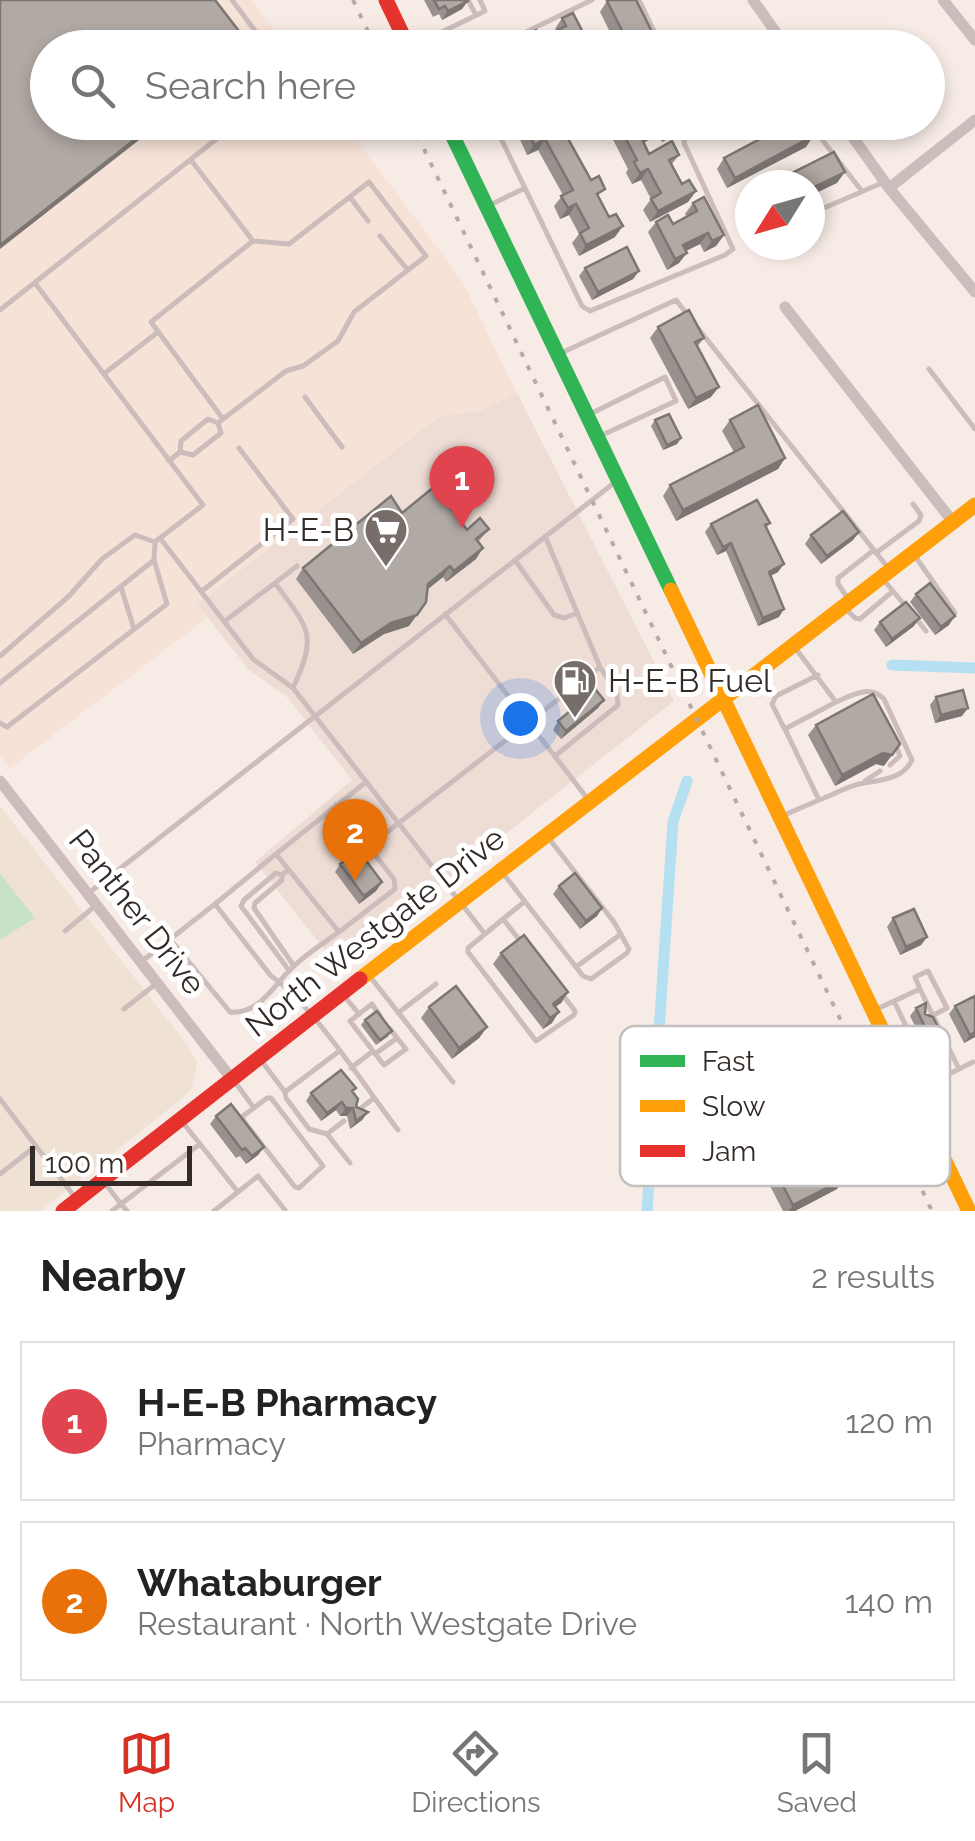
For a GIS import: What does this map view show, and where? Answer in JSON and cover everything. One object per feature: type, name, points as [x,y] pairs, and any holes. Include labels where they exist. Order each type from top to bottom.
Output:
[{"type":"main road","points":[[386,0],[401,30]]},
{"type":"main road","points":[[455,140],[879,1026]]},
{"type":"main road","name":"North Westgate Drive","points":[[63,1211],[590,800],[848,605],[889,580],[913,554],[975,505]]},
{"type":"main road","points":[[950,1172],[969,1211]]},
{"type":"street","points":[[753,0],[774,30]]},
{"type":"street","points":[[944,0],[975,40]]},
{"type":"street","points":[[887,185],[975,120]]},
{"type":"street","points":[[855,140],[975,292]]},
{"type":"street","points":[[785,307],[953,522]]},
{"type":"street","name":"Panther Drive","points":[[0,781],[231,1078]]},
{"type":"lane","points":[[232,0],[254,30]]},
{"type":"lane","points":[[468,0],[476,15]]},
{"type":"lane","points":[[446,30],[485,11],[480,0]]},
{"type":"lane","points":[[530,30],[592,0]]},
{"type":"lane","points":[[639,0],[653,30]]},
{"type":"lane","points":[[0,310],[215,140]]},
{"type":"lane","points":[[502,140],[582,306],[590,311],[733,249],[685,140]]},
{"type":"lane","points":[[822,140],[861,190]]},
{"type":"lane","points":[[190,160],[253,241]]},
{"type":"lane","points":[[169,461],[180,452],[181,441],[208,419],[221,421],[286,371],[303,366],[338,341],[354,312],[426,256],[368,182],[290,244],[253,241],[151,322],[221,421],[221,433],[193,455],[180,452]]},
{"type":"lane","points":[[825,207],[861,190],[887,185]]},
{"type":"lane","points":[[488,206],[525,188]]},
{"type":"lane","points":[[350,197],[368,220]]},
{"type":"lane","points":[[380,236],[407,270]]},
{"type":"lane","points":[[0,723],[7,727],[167,604],[154,560],[158,540],[203,505],[35,283]]},
{"type":"lane","points":[[558,355],[676,300],[875,552],[889,580],[926,631]]},
{"type":"lane","points":[[104,373],[158,332]]},
{"type":"lane","points":[[929,369],[975,428]]},
{"type":"lane","points":[[587,415],[666,377],[676,401],[597,438]]},
{"type":"lane","points":[[305,397],[342,447]]},
{"type":"lane","points":[[202,591],[293,519],[238,448]]},
{"type":"lane","points":[[88,894],[618,480]]},
{"type":"lane","points":[[848,605],[838,578],[919,520],[920,512],[936,500]]},
{"type":"lane","points":[[913,504],[920,512]]},
{"type":"lane","points":[[0,656],[135,534],[158,540],[254,659],[294,688],[485,934]]},
{"type":"lane","points":[[545,536],[618,706],[556,756]]},
{"type":"lane","points":[[913,554],[955,613]]},
{"type":"lane","points":[[0,683],[154,560]]},
{"type":"lane","points":[[515,560],[554,615],[564,618],[577,612]]},
{"type":"lane","points":[[225,621],[297,566]]},
{"type":"lane","points":[[275,583],[308,633],[309,652],[294,688]]},
{"type":"lane","points":[[121,587],[134,630]]},
{"type":"lane","points":[[445,614],[590,800]]},
{"type":"lane","points":[[794,646],[836,702]]},
{"type":"lane","points":[[368,847],[600,667]]},
{"type":"lane","points":[[818,676],[776,696],[772,704],[819,800]]},
{"type":"lane","points":[[785,728],[864,691],[877,692],[884,699],[912,760],[904,772],[880,783],[863,783]]},
{"type":"lane","points":[[864,691],[877,706]]},
{"type":"lane","points":[[882,717],[900,756],[890,765]]},
{"type":"lane","points":[[779,817],[863,783],[880,772]]},
{"type":"lane","points":[[141,962],[366,782]]},
{"type":"lane","points":[[170,939],[230,1012],[246,1011],[282,983],[292,968],[395,889],[394,879],[336,805]]},
{"type":"lane","points":[[500,870],[583,976],[591,978],[626,953],[629,948],[621,934],[546,834]]},
{"type":"lane","points":[[276,854],[285,872],[338,932]]},
{"type":"lane","points":[[285,872],[276,873],[241,906],[292,968]]},
{"type":"lane","points":[[285,872],[254,908],[292,968]]},
{"type":"lane","points":[[526,902],[468,948],[468,952],[536,1041],[575,1011],[551,980]]},
{"type":"lane","points":[[215,904],[271,976],[311,1016],[398,1130]]},
{"type":"lane","points":[[65,931],[97,905]]},
{"type":"lane","points":[[503,919],[527,950]]},
{"type":"lane","points":[[576,967],[621,934]]},
{"type":"lane","points":[[924,1020],[933,1016],[947,1008],[928,970],[914,978],[920,988],[933,1016],[938,1026]]},
{"type":"lane","points":[[367,973],[452,1082]]},
{"type":"lane","points":[[124,1009],[158,983]]},
{"type":"lane","points":[[398,1013],[436,984]]},
{"type":"lane","points":[[872,1011],[920,988]]},
{"type":"lane","points":[[342,992],[359,1014]]},
{"type":"lane","points":[[894,1001],[910,1026]]},
{"type":"lane","points":[[372,1004],[397,1038],[406,1049],[384,1065],[350,1021],[372,1004]]},
{"type":"lane","points":[[351,1068],[397,1038]]},
{"type":"lane","points":[[950,1051],[959,1069]]},
{"type":"lane","points":[[285,1092],[338,1052]]},
{"type":"lane","points":[[258,1057],[308,1129],[328,1134],[350,1164]]},
{"type":"lane","points":[[950,1074],[973,1062]]},
{"type":"lane","points":[[231,1078],[254,1108]]},
{"type":"lane","points":[[271,1098],[322,1170],[295,1187],[243,1120],[254,1108],[271,1098]]},
{"type":"lane","points":[[356,1112],[374,1098]]},
{"type":"lane","points":[[0,1100],[77,1200]]},
{"type":"lane","points":[[180,1118],[238,1192]]},
{"type":"lane","points":[[328,1134],[344,1121]]},
{"type":"lane","points":[[112,1211],[200,1144]]},
{"type":"lane","points":[[0,1174],[36,1146]]},
{"type":"lane","points":[[214,1211],[258,1176],[285,1210]]},
{"type":"lane","points":[[102,1180],[127,1211]]},
{"type":"shaded area","points":[[0,0],[252,0],[274,30],[30,30],[30,140],[357,140],[461,279],[517,393],[481,410],[438,417],[197,604],[207,618],[10,768],[0,756]]},
{"type":"shaded area","points":[[517,393],[674,701],[338,966],[255,862],[352,780],[287,697],[248,669],[197,604],[438,417],[481,410]]},
{"type":"shaded area","points":[[0,806],[188,1046],[197,1063],[192,1088],[184,1097],[40,1211],[0,1211]]},
{"type":"green space","points":[[0,873],[35,918],[0,940]]},
{"type":"building","points":[[0,0],[215,0],[238,30],[30,30],[30,140],[134,140],[0,245]]},
{"type":"building","points":[[434,0],[468,1],[448,11],[445,6],[439,9]]},
{"type":"building","points":[[636,0],[651,30],[622,30],[607,1]]},
{"type":"building","points":[[573,13],[582,30],[558,30],[566,26],[562,18]]},
{"type":"building","points":[[546,140],[569,140],[591,180],[599,176],[605,189],[597,194],[609,217],[616,214],[623,226],[586,245],[580,233],[589,228],[576,204],[568,208],[561,196],[573,190]]},
{"type":"building","points":[[626,140],[642,140],[649,154],[672,141],[679,155],[669,160],[682,184],[689,180],[696,191],[658,211],[651,199],[661,193],[648,169],[640,173],[634,162],[637,160]]},
{"type":"building","points":[[758,140],[806,140],[750,170],[735,170],[735,178],[724,158]]},
{"type":"building","points":[[834,152],[845,172],[825,182],[825,170],[798,170]]},
{"type":"building","points":[[704,197],[724,235],[712,241],[708,233],[683,245],[687,253],[675,259],[656,222],[668,215],[673,224],[697,211],[693,203]]},
{"type":"building","points":[[627,247],[639,271],[598,292],[585,268]]},
{"type":"building","points":[[689,310],[704,338],[695,342],[719,387],[696,398],[658,327]]},
{"type":"building","points":[[758,405],[785,458],[683,510],[670,485],[744,447],[730,420]]},
{"type":"building","points":[[669,414],[681,438],[667,445],[655,420]]},
{"type":"building","name":"H-E-B","points":[[435,486],[467,530],[480,518],[489,529],[476,539],[483,548],[454,571],[450,566],[428,584],[426,602],[417,615],[391,623],[361,643],[303,568],[391,496],[402,513]]},
{"type":"building","points":[[757,500],[770,523],[765,525],[784,564],[769,572],[784,609],[763,618],[731,543],[723,547],[711,524]]},
{"type":"building","points":[[843,511],[859,532],[827,556],[811,535]]},
{"type":"building","points":[[930,583],[955,616],[941,627],[916,594]]},
{"type":"building","points":[[906,602],[920,618],[892,639],[880,622]]},
{"type":"building","name":"H-E-B Fuel","points":[[596,690],[604,700],[566,731],[558,721]]},
{"type":"building","points":[[963,690],[968,708],[941,715],[936,697]]},
{"type":"building","points":[[873,694],[900,744],[892,755],[883,753],[842,775],[816,725]]},
{"type":"building","points":[[358,850],[382,882],[364,896],[340,864]]},
{"type":"building","points":[[575,873],[602,908],[586,921],[559,886]]},
{"type":"building","points":[[914,909],[927,937],[906,947],[893,918]]},
{"type":"building","points":[[524,935],[568,992],[553,1004],[559,1012],[550,1018],[501,953]]},
{"type":"building","points":[[456,986],[487,1027],[459,1048],[429,1007]]},
{"type":"building","points":[[975,996],[975,1032],[970,1035],[955,1006]]},
{"type":"building","points":[[926,1003],[925,1014],[933,1017],[937,1026],[924,1026],[916,1008]]},
{"type":"building","points":[[377,1011],[392,1031],[380,1040],[365,1020]]},
{"type":"building","points":[[341,1070],[356,1088],[352,1091],[358,1099],[356,1107],[368,1112],[356,1121],[353,1108],[346,1108],[342,1102],[327,1113],[311,1093]]},
{"type":"building","points":[[231,1104],[264,1147],[252,1156],[245,1148],[242,1150],[216,1116]]},
{"type":"building","points":[[783,1186],[830,1186],[793,1205]]},
{"type":"waterway","points":[[892,665],[975,668]]},
{"type":"waterway","points":[[659,1026],[673,822],[687,781]]},
{"type":"waterway","points":[[647,1211],[649,1186]]},
{"type":"railway","points":[[353,0],[367,30]]},
{"type":"railway","points":[[420,140],[843,1026]]},
{"type":"railway","points":[[920,1186],[932,1211]]},
{"type":"traffic: fast","points":[[455,140],[671,590]]},
{"type":"traffic: slow","points":[[360,979],[975,505]]},
{"type":"traffic: slow","points":[[671,590],[880,1026]]},
{"type":"traffic: slow","points":[[950,1171],[969,1211]]},
{"type":"traffic: jam","points":[[386,0],[400,30]]},
{"type":"traffic: jam","points":[[63,1211],[360,979]]},
{"type":"place","name":"H-E-B Pharmacy","points":[[462,528]]},
{"type":"place","name":"H-E-B","points":[[386,568]]},
{"type":"place","name":"H-E-B Fuel","points":[[575,719]]},
{"type":"place","name":"Whataburger","points":[[355,881]]}]
